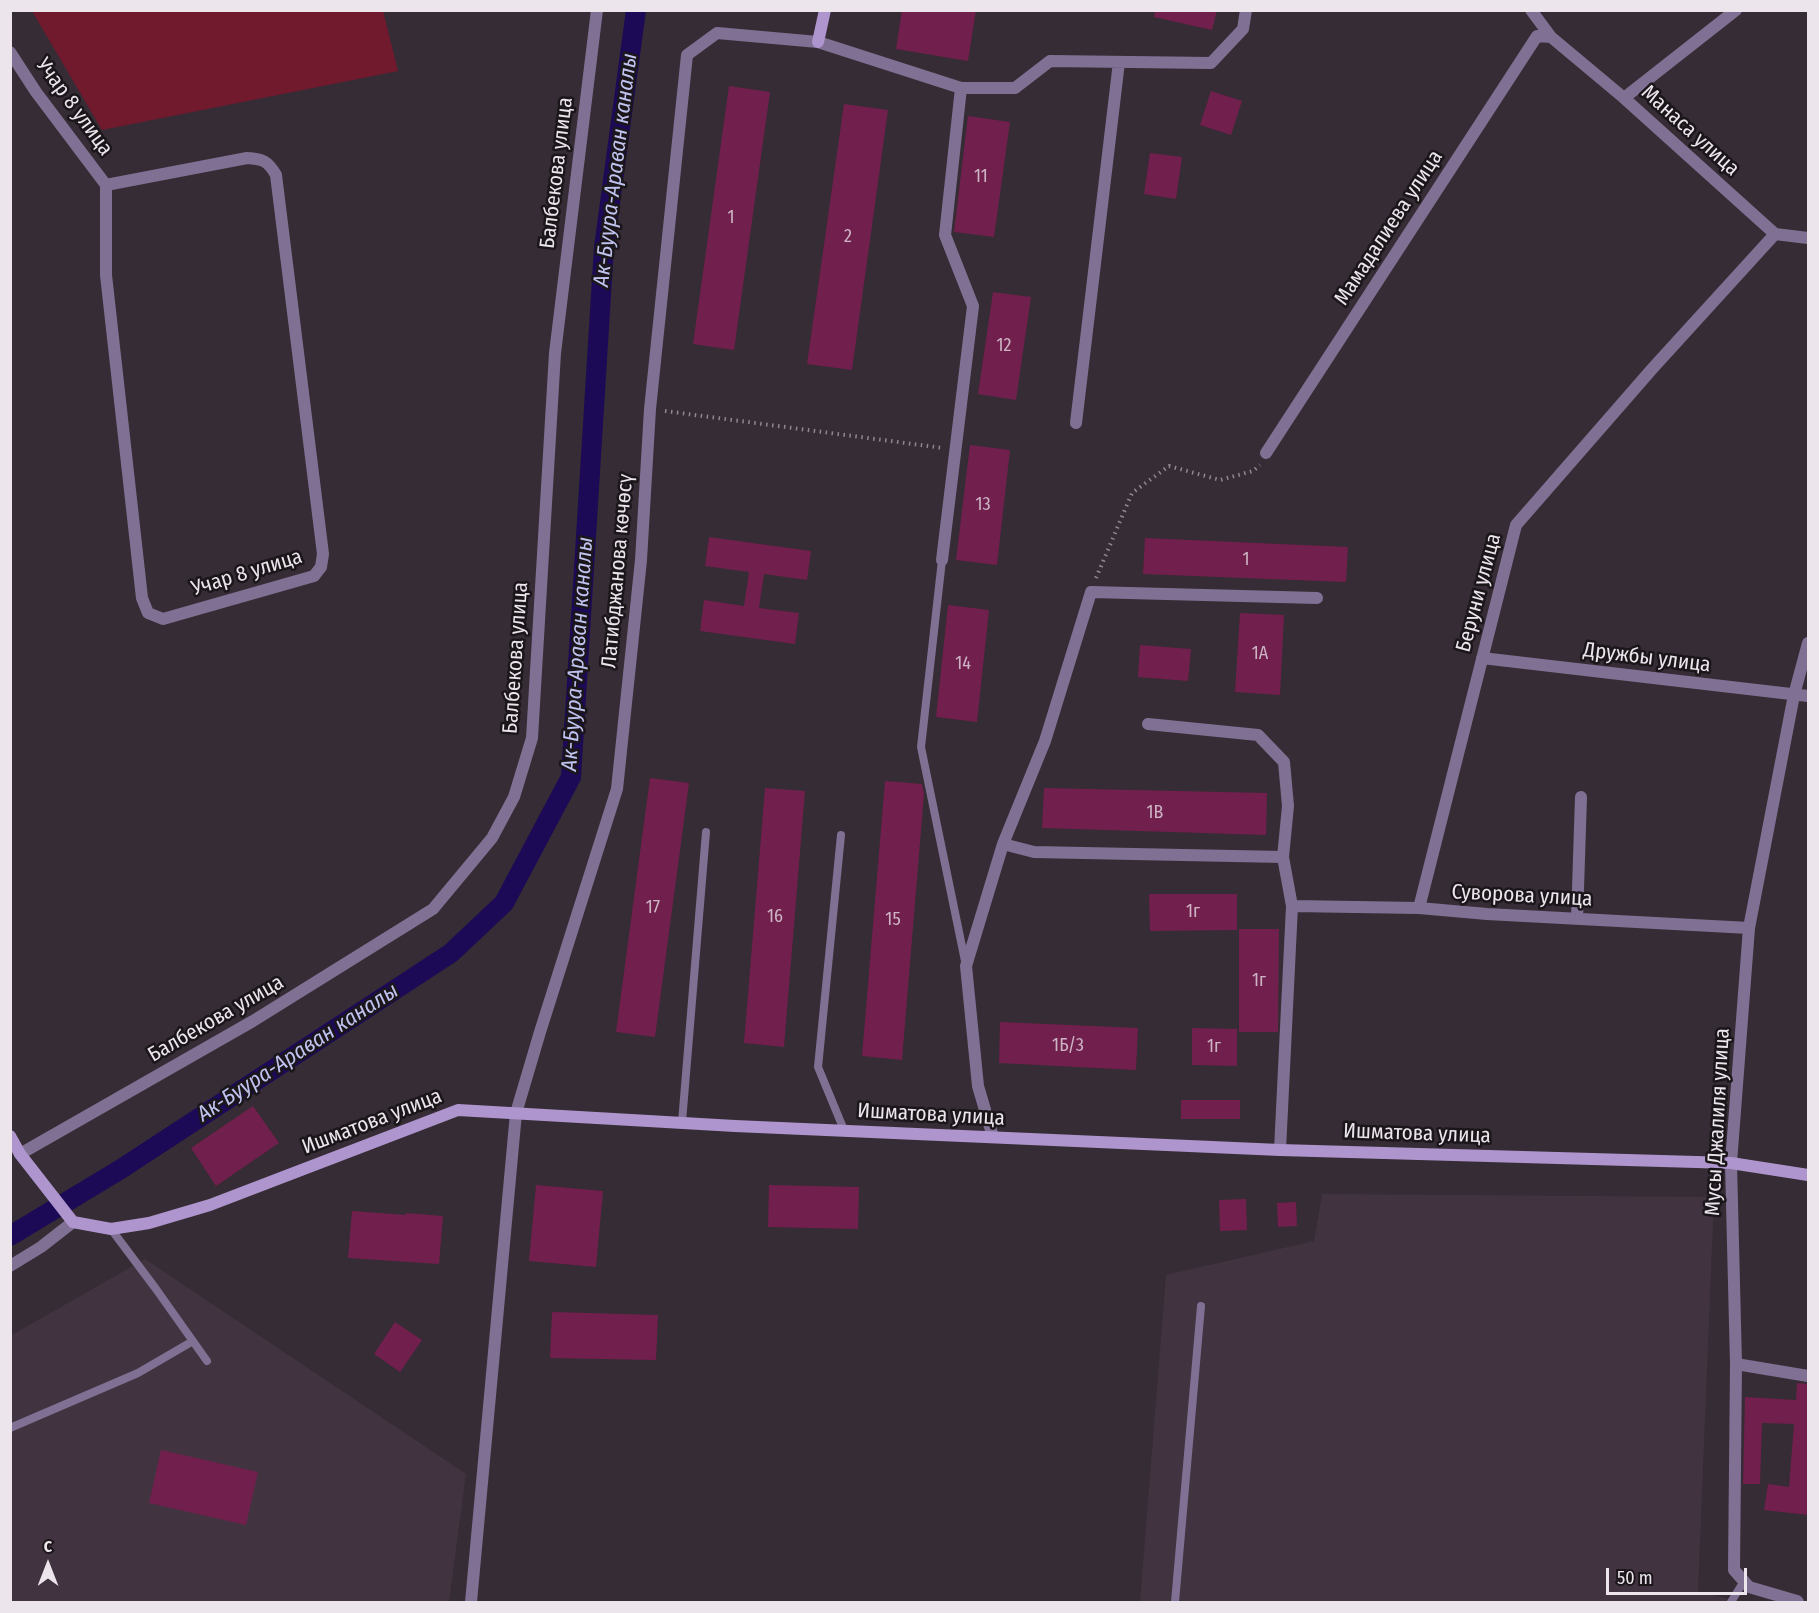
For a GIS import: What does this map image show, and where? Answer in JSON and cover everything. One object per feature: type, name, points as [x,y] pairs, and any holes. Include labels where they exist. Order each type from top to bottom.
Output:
[{"type":"main road","points":[[818,42],[825,10]]},
{"type":"main road","name":"Ишматова улица","points":[[73,1222],[111,1229],[149,1223],[210,1205],[458,1110],[1280,1150],[1731,1163],[1809,1175]]},
{"type":"main road","points":[[11,1136],[20,1154],[73,1222]]},
{"type":"street","name":"Балбекова улица","points":[[20,1154],[254,1021],[433,909],[492,838],[514,797],[532,738],[555,353],[597,10]]},
{"type":"street","points":[[818,42],[962,88],[1015,88],[1050,61],[1211,63],[1243,29],[1246,10]]},
{"type":"street","name":"Манаса улица","points":[[1531,10],[1551,37],[1624,98],[1775,234]]},
{"type":"street","points":[[1624,98],[1736,10]]},
{"type":"street","name":"Латибджанова көчөсү","points":[[471,1602],[516,1113],[617,789],[641,560],[650,409],[687,55],[717,33],[818,42]]},
{"type":"street","name":"Мамадалиева улица","points":[[1266,453],[1537,36],[1551,37]]},
{"type":"street","name":"Учар 8 улица","points":[[10,52],[36,92],[106,184],[106,275],[142,598],[148,613],[163,619],[314,576],[321,567],[323,554],[276,176],[271,166],[261,159],[247,158],[106,184]]},
{"type":"street","points":[[1076,423],[1119,62]]},
{"type":"street","points":[[942,560],[973,306],[945,235],[962,88]]},
{"type":"street","points":[[1775,234],[1809,238]]},
{"type":"street","name":"Беруни улица","points":[[1419,908],[1516,525],[1652,369],[1775,234]]},
{"type":"street","points":[[993,1137],[978,1086],[966,966],[1003,844],[1045,741],[1091,592],[1317,598]]},
{"type":"street","name":"Мусы Джалиля улица","points":[[1744,1581],[1734,1570],[1736,1364],[1731,1163],[1749,928],[1794,695],[1809,643]]},
{"type":"street","name":"Дружбы улица","points":[[1482,658],[1809,696]]},
{"type":"street","points":[[1148,724],[1258,735],[1284,762],[1288,806],[1282,857],[1292,906],[1280,1150]]},
{"type":"street","points":[[1577,919],[1581,797]]},
{"type":"street","points":[[1003,844],[1034,852],[1282,857]]},
{"type":"street","name":"Суворова улица","points":[[1292,906],[1419,908],[1488,914],[1749,928]]},
{"type":"street","points":[[10,1266],[41,1247],[73,1222]]},
{"type":"street","points":[[1736,1364],[1809,1376]]},
{"type":"street","points":[[1744,1581],[1749,1587],[1800,1602]]},
{"type":"lane","points":[[942,560],[921,747],[966,966]]},
{"type":"lane","points":[[682,1122],[706,832]]},
{"type":"lane","points":[[842,835],[818,1067],[844,1130]]},
{"type":"lane","points":[[111,1229],[207,1361]]},
{"type":"lane","points":[[1175,1602],[1201,1306]]},
{"type":"lane","points":[[10,1428],[138,1373],[193,1341]]},
{"type":"lane","points":[[1731,1602],[1744,1581]]},
{"type":"path","points":[[650,409],[955,450]]},
{"type":"path","points":[[1091,592],[1132,493],[1169,465],[1220,480],[1253,471],[1259,467],[1266,453]]},
{"type":"shaded area","points":[[32,11],[383,11],[398,71],[102,130]]},
{"type":"shaded area","points":[[1322,1194],[1714,1197],[1698,1591],[1738,1602],[1140,1602],[1166,1275],[1314,1241]]},
{"type":"shaded area","points":[[145,1259],[466,1474],[449,1602],[11,1602],[10,1336]]},
{"type":"building","points":[[902,10],[976,10],[968,61],[896,49]]},
{"type":"building","points":[[1155,10],[1217,10],[1212,30],[1154,17]]},
{"type":"building","points":[[729,86],[770,92],[734,350],[693,344]]},
{"type":"building","points":[[1211,91],[1242,101],[1231,135],[1200,125]]},
{"type":"building","points":[[844,104],[888,110],[852,370],[807,364]]},
{"type":"building","points":[[968,116],[1010,122],[994,237],[954,232]]},
{"type":"building","points":[[1150,153],[1182,157],[1176,199],[1144,194]]},
{"type":"building","points":[[993,292],[1031,297],[1016,400],[978,394]]},
{"type":"building","points":[[970,445],[1010,450],[997,565],[956,560]]},
{"type":"building","points":[[709,537],[811,551],[807,580],[764,574],[759,608],[799,613],[795,644],[700,631],[704,600],[744,606],[749,572],[705,566]]},
{"type":"building","points":[[1145,538],[1348,547],[1346,582],[1143,574]]},
{"type":"building","points":[[948,605],[989,610],[977,722],[936,717]]},
{"type":"building","points":[[1240,613],[1284,615],[1280,695],[1235,692]]},
{"type":"building","points":[[1140,645],[1191,649],[1188,681],[1138,677]]},
{"type":"building","points":[[650,778],[689,783],[655,1037],[616,1032]]},
{"type":"building","points":[[885,781],[922,784],[924,794],[902,1060],[862,1056]]},
{"type":"building","points":[[765,788],[805,791],[784,1047],[744,1043]]},
{"type":"building","points":[[1044,788],[1267,793],[1266,835],[1042,828]]},
{"type":"building","points":[[1149,894],[1237,894],[1237,930],[1150,931]]},
{"type":"building","points":[[1239,929],[1279,929],[1278,1032],[1239,1032]]},
{"type":"building","points":[[1000,1022],[1138,1028],[1136,1070],[999,1063]]},
{"type":"building","points":[[1192,1028],[1237,1029],[1237,1066],[1192,1065]]},
{"type":"building","points":[[1181,1100],[1240,1100],[1240,1119],[1181,1119]]},
{"type":"building","points":[[253,1106],[279,1143],[216,1186],[191,1148]]},
{"type":"building","points":[[536,1185],[603,1191],[596,1267],[529,1261]]},
{"type":"building","points":[[769,1185],[859,1187],[858,1229],[768,1227]]},
{"type":"building","points":[[1246,1199],[1247,1230],[1220,1231],[1219,1200]]},
{"type":"building","points":[[1296,1202],[1297,1226],[1278,1227],[1277,1203]]},
{"type":"building","points":[[352,1211],[443,1216],[439,1264],[348,1258]]},
{"type":"building","points":[[552,1312],[658,1315],[656,1360],[550,1358]]},
{"type":"building","points":[[395,1322],[422,1340],[400,1372],[374,1354]]},
{"type":"building","points":[[1797,1383],[1809,1384],[1809,1515],[1764,1510],[1768,1484],[1789,1487],[1794,1424],[1762,1423],[1760,1484],[1743,1484],[1745,1397],[1796,1400]]},
{"type":"building","points":[[161,1450],[258,1472],[246,1525],[149,1503]]},
{"type":"waterway","name":"Ак-Буура-Араван каналы","points":[[10,1236],[121,1169],[451,953],[504,903],[571,777],[604,247],[636,10]]}]
